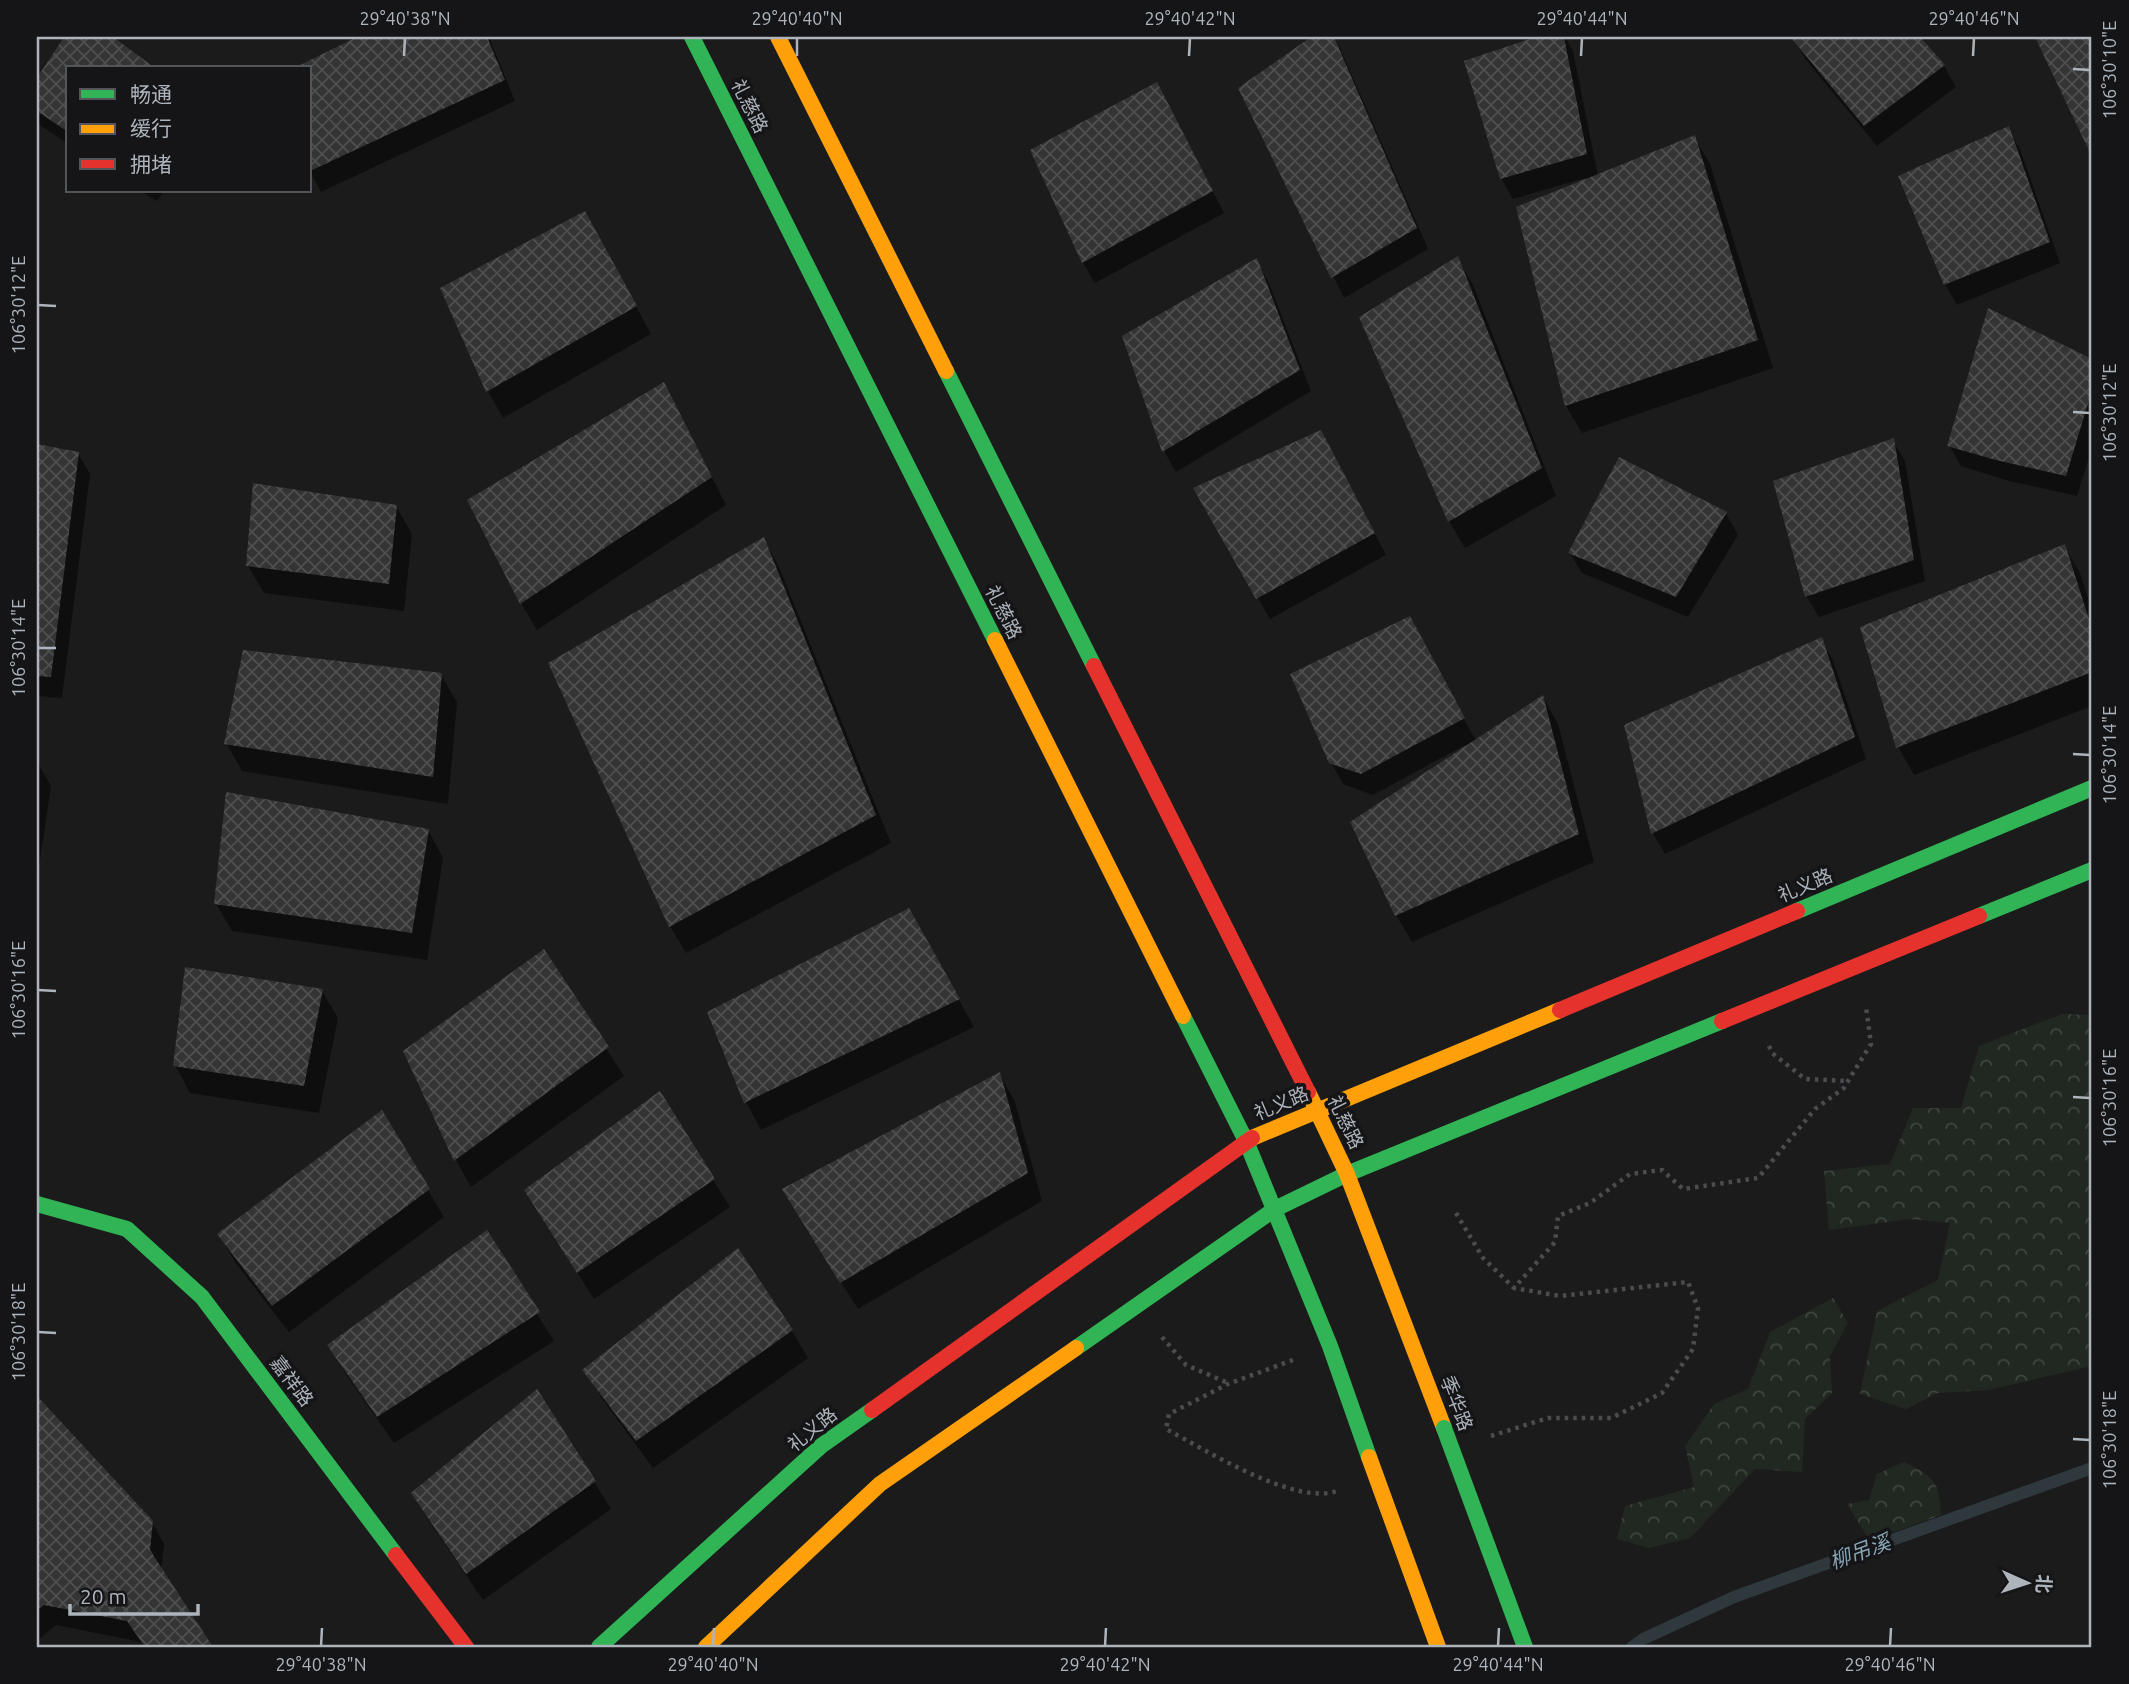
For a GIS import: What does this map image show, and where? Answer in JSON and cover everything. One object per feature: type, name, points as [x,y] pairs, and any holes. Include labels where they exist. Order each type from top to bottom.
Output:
[{"type":"main road","name":"礼慈路","points":[[692,37],[1246,1140],[1275,1209]]},
{"type":"main road","name":"礼慈路","points":[[778,37],[1347,1174]]},
{"type":"main road","name":"礼义路","points":[[599,1647],[821,1446],[1246,1140],[2092,788]]},
{"type":"main road","points":[[706,1647],[880,1484],[1275,1209],[1347,1174],[2092,870]]},
{"type":"main road","name":"季华路","points":[[1347,1174],[1525,1647]]},
{"type":"main road","name":"嘉祥路","points":[[37,1204],[127,1229],[202,1297],[466,1647]]},
{"type":"main road","points":[[1275,1209],[1330,1346],[1438,1647]]},
{"type":"path","points":[[1456,1213],[1483,1258],[1514,1288],[1555,1242],[1558,1216],[1590,1203],[1630,1174],[1662,1170],[1683,1189],[1758,1178],[1815,1109],[1844,1088],[1871,1044],[1860,965]]},
{"type":"path","points":[[1754,1008],[1772,1054],[1805,1079],[1849,1081]]},
{"type":"path","points":[[1136,1306],[1186,1365],[1228,1384]]},
{"type":"green space","points":[[2062,1014],[2092,1015],[2092,1366],[1988,1390],[1938,1393],[1906,1409],[1860,1394],[1877,1311],[1938,1280],[1950,1223],[1910,1219],[1829,1230],[1824,1171],[1890,1164],[1913,1108],[1961,1108],[1979,1046]]},
{"type":"green space","points":[[1833,1298],[1848,1323],[1830,1356],[1832,1393],[1805,1419],[1802,1472],[1755,1469],[1690,1538],[1649,1548],[1617,1539],[1625,1506],[1694,1487],[1685,1446],[1714,1404],[1748,1389],[1770,1332]]},
{"type":"green space","points":[[1904,1462],[1933,1481],[1939,1494],[1941,1515],[1870,1541],[1847,1504],[1869,1500],[1877,1474]]},
{"type":"building","points":[[64,37],[113,37],[152,66],[66,66],[66,131],[37,111],[37,78]]},
{"type":"building","points":[[357,37],[487,37],[505,80],[312,170],[312,66],[298,66]]},
{"type":"building","points":[[1311,37],[1334,37],[1417,228],[1331,278],[1238,88]]},
{"type":"building","points":[[1536,37],[1564,37],[1587,154],[1500,179],[1464,61]]},
{"type":"building","points":[[1793,37],[1920,37],[1945,65],[1864,126]]},
{"type":"building","points":[[2035,37],[2092,37],[2092,157]]},
{"type":"building","points":[[1157,82],[1213,191],[1082,263],[1030,150]]},
{"type":"building","points":[[2009,126],[2050,242],[1944,285],[1898,176]]},
{"type":"building","points":[[1695,135],[1758,340],[1565,406],[1516,207]]},
{"type":"building","points":[[585,211],[637,306],[486,392],[440,288]]},
{"type":"building","points":[[1458,256],[1542,468],[1448,522],[1359,317]]},
{"type":"building","points":[[1257,258],[1300,370],[1162,452],[1122,336]]},
{"type":"building","points":[[1988,308],[2092,359],[2092,390],[2066,476],[1947,446]]},
{"type":"building","points":[[664,382],[712,477],[520,604],[467,500]]},
{"type":"building","points":[[1321,430],[1375,533],[1256,599],[1193,488]]},
{"type":"building","points":[[1894,438],[1914,560],[1805,597],[1773,481]]},
{"type":"building","points":[[37,444],[79,452],[51,677],[37,676]]},
{"type":"building","points":[[1619,457],[1727,512],[1676,597],[1568,553]]},
{"type":"building","points":[[253,483],[397,505],[389,584],[246,566]]},
{"type":"building","points":[[764,537],[876,815],[669,927],[548,663]]},
{"type":"building","points":[[2065,544],[2092,629],[2092,672],[1896,748],[1860,627]]},
{"type":"building","points":[[1410,616],[1465,718],[1361,774],[1329,763],[1290,674]]},
{"type":"building","points":[[1822,637],[1855,737],[1651,834],[1624,725]]},
{"type":"building","points":[[243,650],[442,673],[433,777],[224,744]]},
{"type":"building","points":[[1543,695],[1579,834],[1395,916],[1350,822]]},
{"type":"building","points":[[226,792],[429,829],[412,933],[214,904]]},
{"type":"building","points":[[909,908],[960,999],[744,1103],[707,1012]]},
{"type":"building","points":[[544,949],[609,1047],[454,1161],[403,1051]]},
{"type":"building","points":[[185,967],[323,989],[304,1086],[173,1066]]},
{"type":"building","points":[[1000,1072],[1028,1173],[840,1283],[782,1189]]},
{"type":"building","points":[[660,1091],[715,1179],[577,1273],[524,1190]]},
{"type":"building","points":[[382,1110],[430,1189],[272,1306],[217,1234]]},
{"type":"building","points":[[487,1230],[540,1312],[377,1417],[327,1345]]},
{"type":"building","points":[[738,1248],[793,1330],[636,1441],[582,1370]]},
{"type":"building","points":[[537,1389],[596,1481],[466,1574],[411,1493]]},
{"type":"building","points":[[37,1396],[153,1521],[150,1550],[213,1647],[145,1647],[127,1621],[44,1605],[37,1610]]},
{"type":"waterway","name":"柳吊溪","points":[[1632,1647],[1643,1639],[1734,1597],[2092,1468]]},
{"type":"traffic: fast","points":[[692,37],[995,640]]},
{"type":"traffic: fast","points":[[946,371],[1094,666]]},
{"type":"traffic: fast","points":[[1797,911],[2092,788]]},
{"type":"traffic: fast","points":[[1979,916],[2092,870]]},
{"type":"traffic: fast","points":[[1183,1016],[1246,1141],[1330,1346],[1369,1457]]},
{"type":"traffic: fast","points":[[1076,1348],[1275,1209],[1347,1174],[1722,1021]]},
{"type":"traffic: fast","points":[[37,1204],[127,1229],[202,1297],[396,1555]]},
{"type":"traffic: fast","points":[[599,1647],[821,1446],[872,1410]]},
{"type":"traffic: fast","points":[[1444,1428],[1525,1647]]},
{"type":"traffic: slow","points":[[778,37],[946,371]]},
{"type":"traffic: slow","points":[[995,640],[1183,1016]]},
{"type":"traffic: slow","points":[[1252,1138],[1560,1010]]},
{"type":"traffic: slow","points":[[1308,1092],[1347,1174],[1444,1428]]},
{"type":"traffic: slow","points":[[706,1647],[880,1484],[1076,1348]]},
{"type":"traffic: slow","points":[[1369,1457],[1438,1647]]},
{"type":"traffic: jam","points":[[1094,666],[1308,1092]]},
{"type":"traffic: jam","points":[[1560,1010],[1797,911]]},
{"type":"traffic: jam","points":[[1722,1021],[1979,916]]},
{"type":"traffic: jam","points":[[872,1410],[1252,1138]]},
{"type":"traffic: jam","points":[[396,1555],[466,1647]]}]
